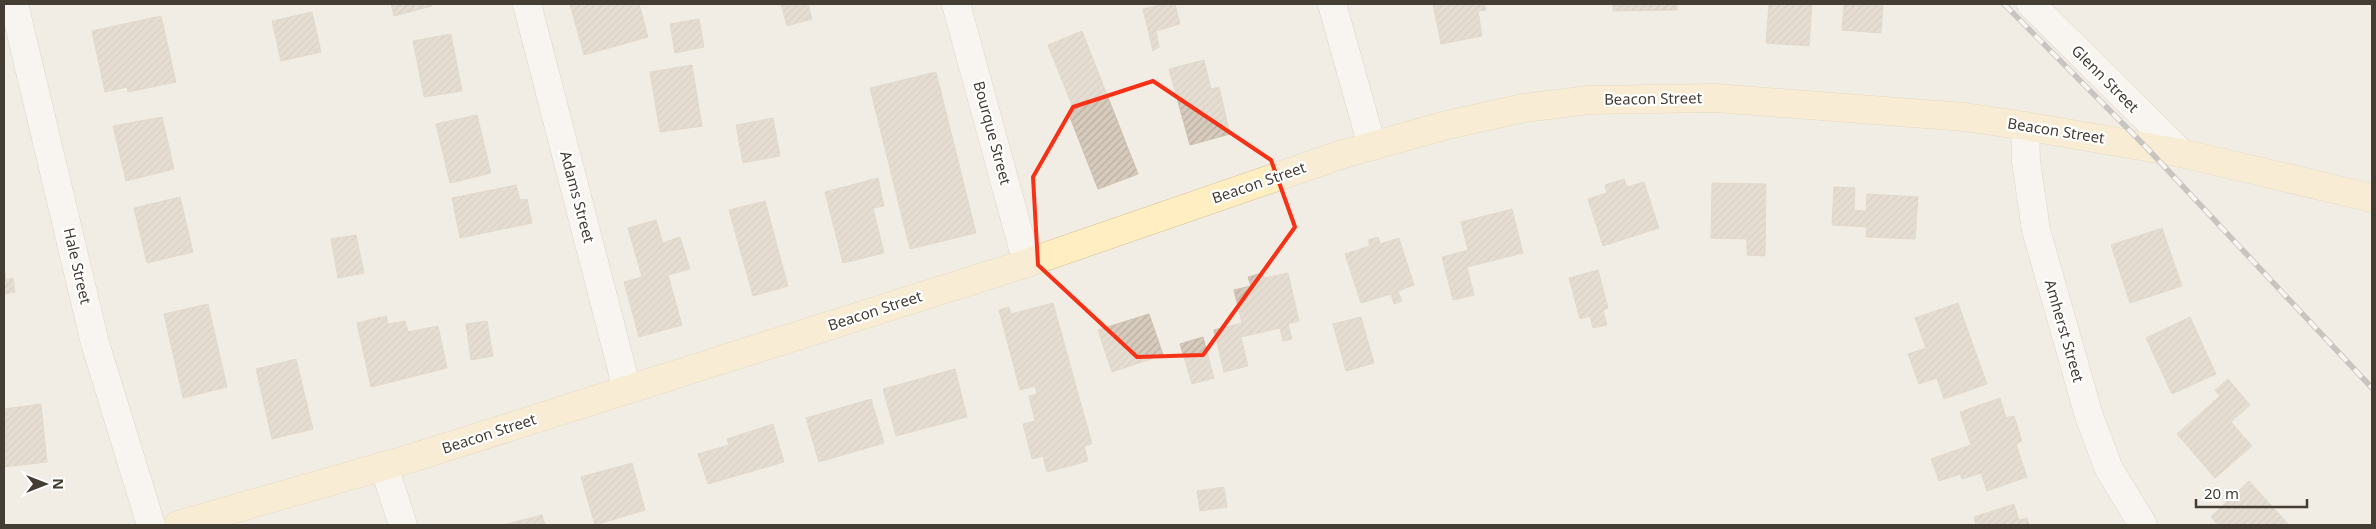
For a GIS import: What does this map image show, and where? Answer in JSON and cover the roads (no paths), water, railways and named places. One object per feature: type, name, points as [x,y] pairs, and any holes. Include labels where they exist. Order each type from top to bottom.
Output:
[{"type":"main road","name":"Beacon Street","points":[[178,525],[384,466],[627,389],[1027,262],[1372,146],[1447,125],[1524,108],[1589,100],[1716,98],[1965,118],[2025,126],[2181,153],[2372,198]]},
{"type":"street","name":"Hale Street","points":[[14,4],[95,344],[151,525]]},
{"type":"street","name":"Adams Street","points":[[527,4],[627,389]]},
{"type":"street","name":"Bourque Street","points":[[956,4],[1027,262]]},
{"type":"street","points":[[1332,4],[1372,146]]},
{"type":"street","name":"Glenn Street","points":[[2031,4],[2181,153]]},
{"type":"street","name":"Amherst Street","points":[[2025,126],[2026,161],[2036,230],[2084,398],[2109,470],[2143,525]]},
{"type":"street","points":[[384,466],[403,525]]},
{"type":"railway","points":[[2004,4],[2146,147],[2372,388]]}]
